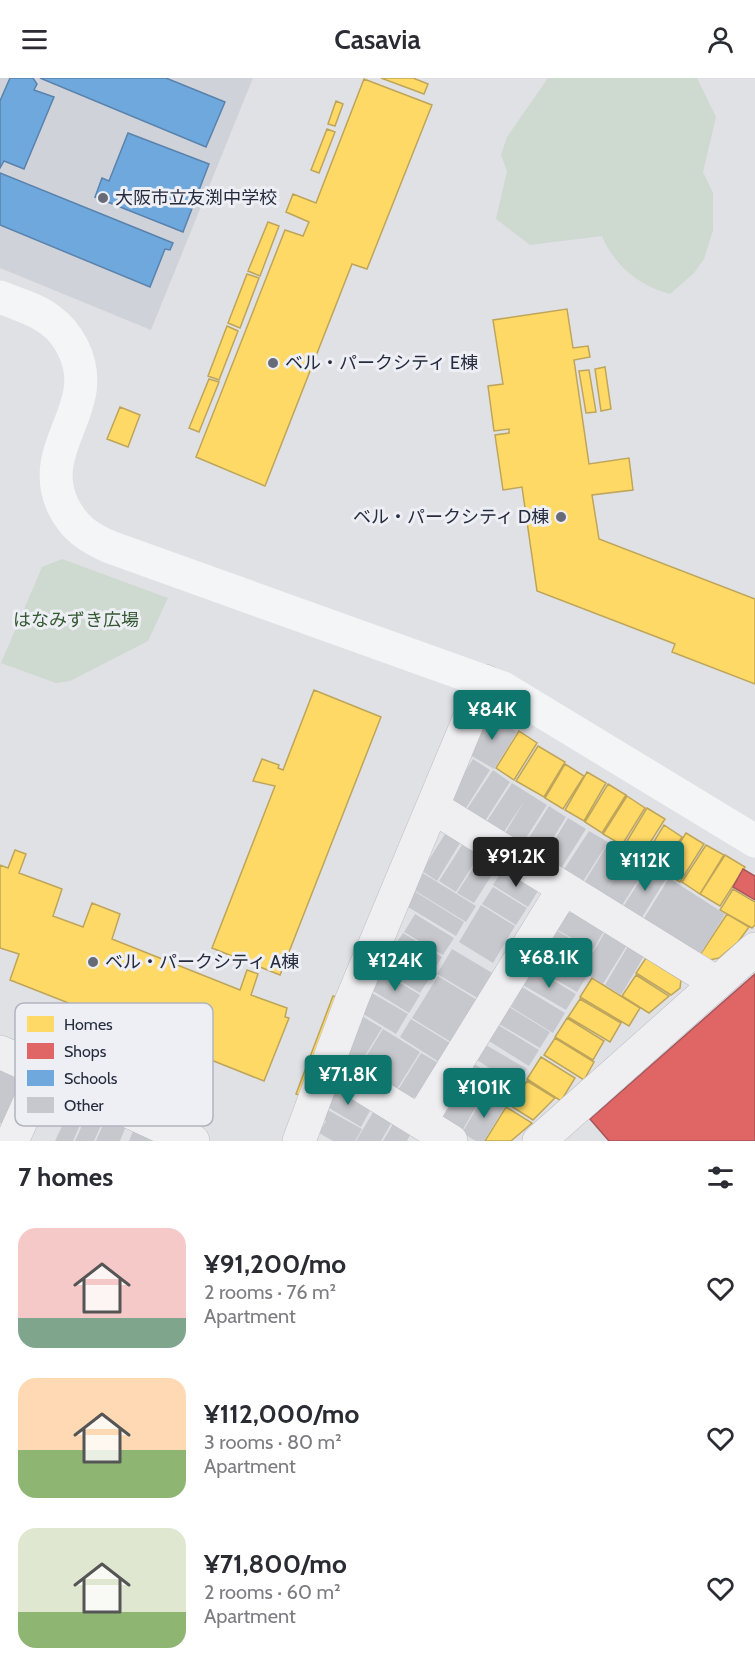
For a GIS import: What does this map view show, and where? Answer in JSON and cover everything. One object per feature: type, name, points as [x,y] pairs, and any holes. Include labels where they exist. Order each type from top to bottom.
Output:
[{"type":"street","points":[[0,297],[51,320],[69,340],[77,356],[81,371],[80,397],[60,447],[55,486],[66,513],[82,533],[119,551],[503,688],[755,841]]},
{"type":"street","points":[[299,1141],[352,999],[485,681]]},
{"type":"street","points":[[433,807],[717,983]]},
{"type":"street","points":[[420,1122],[564,888]]},
{"type":"street","points":[[539,1141],[755,949]]},
{"type":"street","points":[[0,1052],[15,1059]]},
{"type":"street","points":[[328,1065],[451,1141]]},
{"type":"street","points":[[12,1141],[19,1126]]},
{"type":"street","points":[[160,1126],[190,1140]]},
{"type":"shaded area","name":"大阪市立友渕中学校","points":[[0,78],[253,78],[151,330],[0,268]]},
{"type":"green space","points":[[548,78],[697,78],[716,117],[703,172],[713,193],[713,230],[704,259],[694,273],[670,294],[648,286],[629,273],[613,256],[602,236],[530,245],[496,219],[507,171],[501,155],[507,137]]},
{"type":"green space","name":"はなみずき広場","points":[[62,559],[168,598],[148,641],[70,681],[56,683],[1,663],[42,567]]},
{"type":"building: Homes","points":[[381,78],[413,78],[428,84],[424,94]]},
{"type":"building: Homes","name":"ベル・パークシティ E棟","points":[[364,79],[432,105],[367,269],[352,264],[265,486],[196,457],[285,230],[303,236],[309,222],[286,212],[293,194],[316,203]]},
{"type":"building: Homes","points":[[336,101],[343,104],[335,126],[328,124]]},
{"type":"building: Homes","points":[[327,129],[335,132],[319,173],[311,170]]},
{"type":"building: Homes","points":[[268,222],[279,226],[260,276],[248,271]]},
{"type":"building: Homes","points":[[247,274],[259,278],[240,328],[228,323]]},
{"type":"building: Homes","name":"ベル・パークシティ D棟","points":[[567,309],[573,348],[588,346],[590,357],[574,360],[589,464],[629,458],[633,490],[592,495],[599,539],[755,599],[755,684],[672,652],[675,644],[537,591],[522,487],[503,490],[495,435],[509,433],[509,429],[494,431],[488,386],[503,384],[493,320]]},
{"type":"building: Homes","points":[[227,326],[238,331],[219,380],[208,376]]},
{"type":"building: Homes","points":[[605,367],[611,409],[601,411],[595,369]]},
{"type":"building: Homes","points":[[589,370],[596,412],[586,413],[579,371]]},
{"type":"building: Homes","points":[[209,379],[219,382],[199,432],[189,428]]},
{"type":"building: Homes","points":[[120,407],[140,415],[128,447],[107,439]]},
{"type":"building: Homes","points":[[314,690],[381,717],[280,975],[212,948],[275,786],[253,781],[262,759],[279,765],[278,768],[283,770]]},
{"type":"building: Homes","points":[[519,731],[537,743],[514,780],[496,768]]},
{"type":"building: Homes","points":[[538,746],[565,762],[544,797],[516,781]]},
{"type":"building: Homes","points":[[565,764],[584,776],[563,809],[545,798]]},
{"type":"building: Homes","points":[[587,772],[606,783],[584,821],[565,810]]},
{"type":"building: Homes","points":[[608,784],[626,795],[602,833],[585,822]]},
{"type":"building: Homes","points":[[627,796],[645,808],[622,845],[603,834]]},
{"type":"building: Homes","points":[[647,808],[665,819],[641,857],[624,846]]},
{"type":"building: Homes","points":[[664,825],[682,837],[661,869],[644,858]]},
{"type":"building: Homes","points":[[686,833],[704,844],[680,882],[662,871]]},
{"type":"building: Homes","points":[[706,845],[724,855],[700,894],[682,882]]},
{"type":"building: Homes","name":"ベル・パークシティ A棟","points":[[15,850],[26,854],[19,873],[62,889],[53,916],[83,927],[92,903],[120,914],[112,939],[240,990],[247,970],[258,974],[251,995],[287,1008],[285,1017],[289,1018],[264,1081],[213,1061],[213,1003],[69,1003],[10,980],[19,954],[0,948],[0,865],[8,868]]},
{"type":"building: Homes","points":[[725,855],[745,867],[720,906],[700,894]]},
{"type":"building: Homes","points":[[733,889],[755,902],[755,925],[752,928],[720,910]]},
{"type":"building: Homes","points":[[727,914],[749,927],[738,942],[719,958],[709,960],[700,955]]},
{"type":"building: Homes","points":[[646,958],[681,980],[680,988],[671,995],[636,973]]},
{"type":"building: Homes","points":[[636,975],[669,996],[649,1013],[622,996]]},
{"type":"building: Homes","points":[[592,978],[640,1008],[629,1026],[580,997]]},
{"type":"building: Homes","points":[[333,996],[342,999],[306,1097],[296,1094]]},
{"type":"building: Homes","points":[[580,999],[621,1023],[610,1042],[568,1017]]},
{"type":"building: Homes","points":[[567,1018],[604,1041],[593,1060],[555,1037]]},
{"type":"building: Homes","points":[[555,1038],[594,1062],[584,1080],[544,1055]]},
{"type":"building: Homes","points":[[541,1057],[575,1078],[561,1101],[527,1079]]},
{"type":"building: Homes","points":[[527,1081],[555,1098],[533,1120],[511,1106]]},
{"type":"building: Homes","points":[[506,1107],[532,1123],[511,1141],[485,1141]]},
{"type":"building: Shops","points":[[743,869],[755,876],[755,900],[733,887]]},
{"type":"building: Shops","points":[[755,974],[755,1141],[609,1141],[590,1119]]},
{"type":"building: Schools","points":[[10,78],[33,78],[37,84],[34,90],[54,97],[24,169],[4,161],[0,168],[0,101]]},
{"type":"building: Schools","points":[[40,78],[166,78],[225,102],[206,147]]},
{"type":"building: Schools","points":[[128,133],[209,164],[183,232],[95,197],[102,178],[109,181]]},
{"type":"building: Schools","points":[[0,173],[173,243],[170,250],[165,249],[150,287],[0,225]]},
{"type":"building: Other","points":[[487,712],[517,732],[494,769],[470,755]]},
{"type":"building: Other","points":[[473,759],[490,770],[464,811],[454,805],[451,794]]},
{"type":"building: Other","points":[[493,770],[510,782],[483,824],[465,812]]},
{"type":"building: Other","points":[[512,783],[547,805],[521,846],[504,835],[525,800],[502,835],[485,824]]},
{"type":"building: Other","points":[[549,806],[566,817],[541,858],[523,847]]},
{"type":"building: Other","points":[[568,818],[586,829],[560,870],[543,859]]},
{"type":"building: Other","points":[[589,831],[608,842],[582,883],[563,871]]},
{"type":"building: Other","points":[[445,834],[460,843],[437,881],[422,871]]},
{"type":"building: Other","points":[[609,842],[628,854],[605,892],[629,855],[647,866],[621,907],[584,883]]},
{"type":"building: Other","points":[[462,845],[479,855],[456,892],[439,881]]},
{"type":"building: Other","points":[[480,857],[497,867],[474,903],[457,893]]},
{"type":"building: Other","points":[[649,866],[667,877],[641,919],[623,907]]},
{"type":"building: Other","points":[[503,869],[538,891],[528,907],[493,885]]},
{"type":"building: Other","points":[[421,872],[476,906],[466,922],[414,890]]},
{"type":"building: Other","points":[[669,878],[725,914],[700,955],[643,920]]},
{"type":"building: Other","points":[[493,887],[527,908],[516,925],[482,904]]},
{"type":"building: Other","points":[[414,891],[464,922],[456,936],[408,907]]},
{"type":"building: Other","points":[[481,905],[515,926],[493,963],[459,942]]},
{"type":"building: Other","points":[[572,912],[604,931],[593,950],[556,929],[565,914]]},
{"type":"building: Other","points":[[415,914],[454,938],[443,955],[404,932]]},
{"type":"building: Other","points":[[556,930],[593,952],[605,932],[627,945],[603,984],[544,948]]},
{"type":"building: Other","points":[[403,933],[442,957],[431,974],[392,950]]},
{"type":"building: Other","points":[[628,946],[644,956],[621,995],[605,985]]},
{"type":"building: Other","points":[[452,949],[494,974],[479,999],[437,974]]},
{"type":"building: Other","points":[[544,951],[587,976],[577,992],[534,967]]},
{"type":"building: Other","points":[[392,952],[431,976],[420,993],[381,969]]},
{"type":"building: Other","points":[[533,968],[576,994],[566,1010],[523,985]]},
{"type":"building: Other","points":[[381,971],[420,995],[409,1013],[370,989]]},
{"type":"building: Other","points":[[438,976],[477,1000],[451,1042],[412,1018]]},
{"type":"building: Other","points":[[522,987],[565,1013],[553,1033],[511,1007]]},
{"type":"building: Other","points":[[372,993],[408,1014],[396,1034],[360,1012]]},
{"type":"building: Other","points":[[509,1007],[550,1032],[540,1048],[499,1024]]},
{"type":"building: Other","points":[[360,1015],[382,1028],[358,1067],[345,1059]]},
{"type":"building: Other","points":[[411,1019],[450,1043],[439,1062],[400,1037]]},
{"type":"building: Other","points":[[498,1025],[539,1050],[529,1066],[489,1041]]},
{"type":"building: Other","points":[[383,1029],[420,1052],[397,1089],[360,1066]]},
{"type":"building: Other","points":[[486,1045],[527,1069],[517,1085],[477,1060]]},
{"type":"building: Other","points":[[421,1053],[440,1064],[420,1096],[411,1098],[398,1090]]},
{"type":"building: Other","points":[[474,1064],[515,1089],[506,1104],[465,1080]]},
{"type":"building: Other","points":[[0,1066],[15,1072],[15,1109],[7,1127],[0,1123]]},
{"type":"building: Other","points":[[462,1081],[483,1094],[461,1133],[445,1124],[443,1113]]},
{"type":"building: Other","points":[[336,1086],[372,1107],[361,1127],[324,1105]]},
{"type":"building: Other","points":[[485,1094],[505,1106],[484,1141],[476,1141],[462,1133]]},
{"type":"building: Other","points":[[326,1109],[362,1129],[355,1141],[333,1141],[319,1133],[326,1121],[322,1119]]},
{"type":"building: Other","points":[[375,1109],[393,1120],[381,1141],[356,1141]]},
{"type":"building: Other","points":[[394,1122],[411,1133],[407,1141],[383,1141]]},
{"type":"building: Other","points":[[62,1126],[80,1126],[73,1141],[55,1141]]},
{"type":"building: Other","points":[[82,1126],[101,1126],[94,1141],[75,1141]]},
{"type":"building: Other","points":[[102,1126],[126,1126],[120,1141],[96,1141]]},
{"type":"building: Other","points":[[133,1131],[154,1141],[129,1141]]},
{"type":"place","name":"大阪市立友渕中学校","points":[[103,198]]},
{"type":"place","name":"ベル・パークシティ E棟","points":[[273,363]]},
{"type":"place","name":"ベル・パークシティ D棟","points":[[561,517]]},
{"type":"place","name":"ベル・パークシティ A棟","points":[[93,962]]}]
